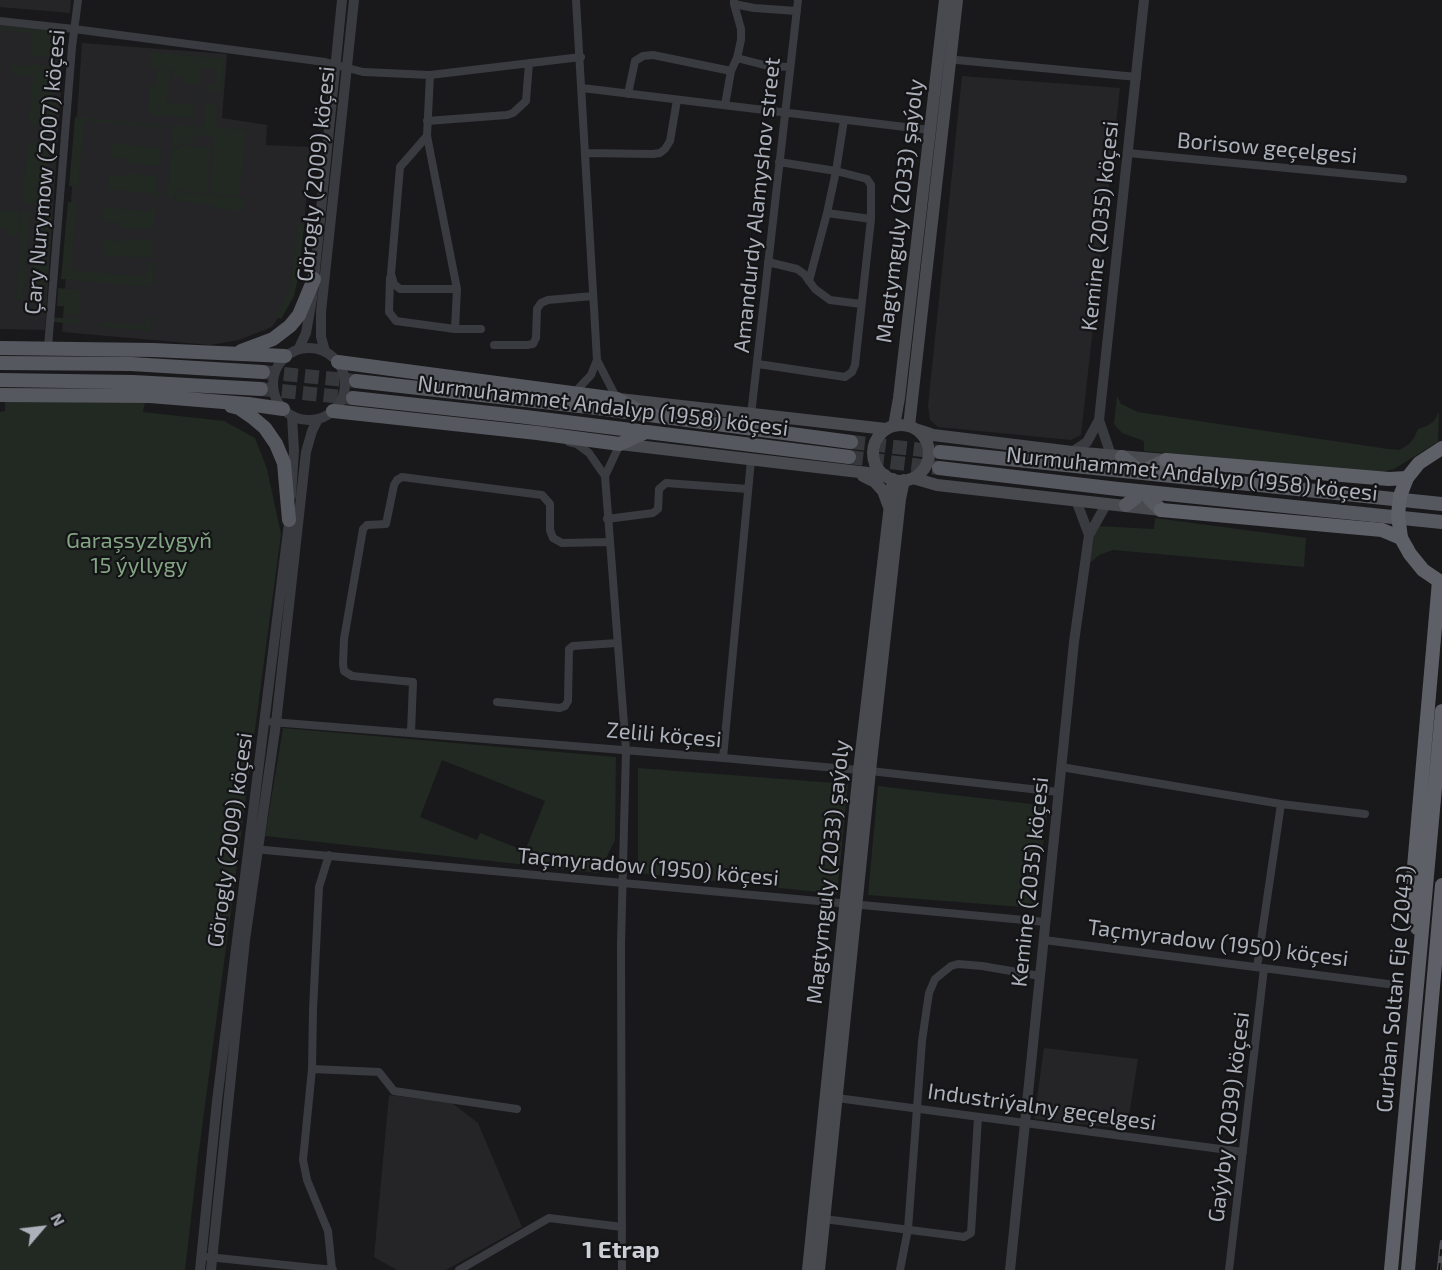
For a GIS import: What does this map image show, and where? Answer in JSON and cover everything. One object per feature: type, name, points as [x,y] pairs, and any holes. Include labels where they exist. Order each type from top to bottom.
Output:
[{"type":"highway","points":[[1420,942],[1411,901],[1440,582],[1423,570],[1410,554],[1401,538],[1398,515],[1400,496],[1407,478],[1419,463],[1442,448]]},
{"type":"highway","points":[[1166,460],[1389,479],[1407,478]]},
{"type":"highway","points":[[1161,510],[1382,530],[1401,538]]},
{"type":"highway","name":"Gurban Soltan Eje (2043)","points":[[1391,1270],[1442,711]]},
{"type":"highway","name":"Gurban Soltan Eje (2043)","points":[[1408,1270],[1442,885]]},
{"type":"main road","name":"Magtymguly (2033) şaýoly","points":[[890,428],[905,400],[944,58],[945,0]]},
{"type":"main road","name":"Magtymguly (2033) şaýoly","points":[[914,428],[905,400],[930,130],[957,0]]},
{"type":"main road","points":[[225,354],[258,346],[285,330],[299,315],[314,279]]},
{"type":"main road","points":[[0,348],[48,347],[285,356]]},
{"type":"main road","points":[[338,362],[751,415],[866,428],[914,428],[933,435],[1072,452],[1166,460]]},
{"type":"main road","points":[[0,363],[120,364],[263,372]]},
{"type":"main road","points":[[0,380],[133,382],[261,389]]},
{"type":"main road","name":"Nurmuhammet Andalyp (1958) köçesi","points":[[356,381],[527,400],[851,442]]},
{"type":"main road","points":[[527,400],[574,393]]},
{"type":"main road","points":[[0,395],[136,396],[263,405],[288,412]]},
{"type":"main road","name":"Nurmuhammet Andalyp (1958) köçesi","points":[[353,398],[849,457]]},
{"type":"main road","points":[[616,399],[647,416]]},
{"type":"main road","points":[[866,428],[890,418],[905,400],[920,423],[933,435]]},
{"type":"main road","points":[[215,401],[238,408],[252,417],[265,428],[276,444],[284,463],[289,520]]},
{"type":"main road","points":[[333,411],[537,433],[899,478],[937,485],[1161,510]]},
{"type":"main road","points":[[518,416],[537,433]]},
{"type":"main road","points":[[890,428],[880,435],[874,452],[875,461],[899,478]]},
{"type":"main road","points":[[899,478],[921,472],[929,456],[928,446],[914,428]]},
{"type":"main road","points":[[620,444],[646,432]]},
{"type":"main road","name":"Nurmuhammet Andalyp (1958) köçesi","points":[[940,452],[1442,504]]},
{"type":"main road","points":[[1116,456],[1141,472],[1166,460]]},
{"type":"main road","name":"Nurmuhammet Andalyp (1958) köçesi","points":[[939,468],[1143,492],[1442,522]]},
{"type":"main road","points":[[857,474],[875,482],[883,490],[890,509]]},
{"type":"main road","name":"Magtymguly (2033) şaýoly","points":[[864,770],[900,499],[899,478]]},
{"type":"main road","name":"Magtymguly (2033) şaýoly","points":[[808,1270],[851,905],[890,509],[899,478]]},
{"type":"main road","points":[[900,499],[912,489],[937,485]]},
{"type":"main road","points":[[1126,505],[1143,492],[1161,510]]},
{"type":"main road","name":"Magtymguly (2033) şaýoly","points":[[819,1270],[837,1098],[851,905]]},
{"type":"street","name":"Çary Nurymow (2007) köçesi","points":[[48,347],[78,0]]},
{"type":"street","name":"Görogly (2009) köçesi","points":[[299,348],[309,321],[342,0]]},
{"type":"street","name":"Görogly (2009) köçesi","points":[[326,351],[321,337],[321,312],[354,0]]},
{"type":"street","points":[[576,0],[597,360],[616,399]]},
{"type":"street","name":"Amandurdy Alamyshov street","points":[[751,415],[798,0]]},
{"type":"street","name":"Kemine (2035) köçesi","points":[[1116,456],[1099,420],[1144,0]]},
{"type":"street","points":[[734,2],[754,9],[797,10]]},
{"type":"street","points":[[725,105],[731,71],[737,58],[742,34],[734,2]]},
{"type":"street","points":[[0,21],[74,28],[336,65],[363,72],[430,75],[580,57]]},
{"type":"street","points":[[628,94],[634,61],[643,56],[653,55],[731,71]]},
{"type":"street","points":[[737,58],[768,66],[790,67]]},
{"type":"street","points":[[944,58],[1137,77]]},
{"type":"street","points":[[428,121],[513,113],[526,101],[529,63]]},
{"type":"street","points":[[430,75],[428,136],[457,290],[455,329]]},
{"type":"street","points":[[582,88],[930,130]]},
{"type":"street","points":[[585,153],[660,153],[670,141],[677,100]]},
{"type":"street","points":[[809,281],[827,213],[844,120]]},
{"type":"street","points":[[428,136],[400,167],[389,312],[391,318],[396,321],[455,329],[481,329]]},
{"type":"street","name":"Borisow geçelgesi","points":[[1128,153],[1403,179]]},
{"type":"street","points":[[758,364],[845,377],[852,372],[855,365],[871,219],[869,182],[862,177],[779,162]]},
{"type":"street","points":[[827,213],[871,219]]},
{"type":"street","points":[[768,262],[797,269],[830,300],[861,304]]},
{"type":"street","points":[[391,274],[394,284],[400,289],[457,290]]},
{"type":"street","points":[[494,345],[534,344],[537,309],[541,303],[548,300],[593,296]]},
{"type":"street","points":[[310,347],[326,351],[338,362],[343,371],[345,387],[340,403],[333,411],[318,419],[302,419],[288,412],[275,396],[273,380],[278,364],[285,356],[299,348],[310,347]]},
{"type":"street","name":"Nurmuhammet Andalyp (1958) köçesi","points":[[574,393],[591,375],[597,360]]},
{"type":"street","name":"Görogly (2009) köçesi","points":[[271,722],[294,451],[288,412]]},
{"type":"street","name":"Görogly (2009) köçesi","points":[[200,1270],[207,1257],[245,940],[253,848],[306,452],[318,419]]},
{"type":"street","name":"Nurmuhammet Andalyp (1958) köçesi","points":[[1072,452],[1087,442],[1099,420]]},
{"type":"street","points":[[537,433],[577,444],[589,453],[605,476]]},
{"type":"street","points":[[620,444],[605,476],[626,750],[621,944],[622,1270]]},
{"type":"street","points":[[723,758],[751,460]]},
{"type":"street","points":[[411,734],[413,682],[352,676],[344,671],[343,664],[344,639],[363,529],[367,525],[386,524],[394,484],[397,480],[402,477],[542,495],[550,504],[550,530],[553,538],[561,543],[609,542]]},
{"type":"street","points":[[607,519],[653,513],[658,509],[659,489],[666,483],[748,489]]},
{"type":"street","name":"Kemine (2035) köçesi","points":[[1010,1270],[1074,642],[1089,535],[1076,500]]},
{"type":"street","name":"Nurmuhammet Andalyp (1958) köçesi","points":[[1089,535],[1107,504]]},
{"type":"street","points":[[498,702],[560,708],[565,706],[568,701],[569,649],[573,646],[617,643]]},
{"type":"street","name":"Zelili köçesi","points":[[271,722],[864,770],[1058,792]]},
{"type":"street","points":[[1061,767],[1281,804],[1365,814]]},
{"type":"street","name":"Gaýyby (2039) köçesi","points":[[1229,1270],[1281,804]]},
{"type":"street","name":"Taçmyradow (1950) köçesi","points":[[253,848],[1046,922]]},
{"type":"street","points":[[207,1257],[332,1270],[328,1231],[307,1180],[303,1160],[312,1069],[319,886],[329,855]]},
{"type":"street","name":"Taçmyradow (1950) köçesi","points":[[1044,940],[1388,984]]},
{"type":"street","points":[[900,1270],[908,1229],[922,1041],[929,993],[935,980],[951,966],[958,964],[1040,976]]},
{"type":"street","points":[[312,1069],[379,1072],[394,1091],[517,1109]]},
{"type":"street","name":"Industriýalny geçelgesi","points":[[837,1098],[1243,1152]]},
{"type":"street","points":[[824,1219],[964,1237],[971,1233],[978,1117]]},
{"type":"street","points":[[459,1270],[549,1218],[622,1227]]},
{"type":"street","name":"Görogly (2009) köçesi","points":[[207,1257],[211,1270]]},
{"type":"shaded area","points":[[0,0],[71,0],[70,13],[0,7]]},
{"type":"shaded area","points":[[0,24],[65,30],[45,330],[0,329]]},
{"type":"shaded area","points":[[82,43],[227,54],[222,118],[267,125],[266,145],[310,147],[304,228],[292,298],[272,327],[239,340],[210,345],[62,332]]},
{"type":"shaded area","points":[[962,76],[1120,88],[1081,435],[1071,440],[938,427],[930,420],[928,406]]},
{"type":"shaded area","points":[[1044,1048],[1138,1059],[1127,1129],[1034,1119]]},
{"type":"shaded area","points":[[389,1095],[452,1103],[478,1123],[522,1227],[446,1270],[397,1270],[374,1257]]},
{"type":"green space","points":[[0,26],[59,33],[57,58],[31,56],[31,33],[0,30]]},
{"type":"green space","points":[[151,52],[224,59],[221,91],[209,90],[207,103],[217,104],[215,127],[246,130],[239,196],[210,194],[214,137],[194,135],[192,144],[172,145],[173,125],[204,127],[208,85],[215,86],[216,69],[201,68],[195,118],[193,118],[197,84],[185,82],[185,78],[174,77],[174,70],[170,69],[167,102],[192,105],[191,118],[151,114],[148,111],[150,87],[156,85],[158,68],[150,67]]},
{"type":"green space","points":[[30,64],[56,67],[51,127],[29,125],[33,76],[11,75],[12,65],[30,67]]},
{"type":"green space","points":[[75,117],[163,125],[163,128],[84,121],[78,187],[69,186]]},
{"type":"green space","points":[[28,141],[50,143],[44,204],[22,202]]},
{"type":"green space","points":[[112,143],[161,148],[159,166],[128,163],[127,159],[111,157]]},
{"type":"green space","points":[[181,145],[211,148],[207,193],[177,190],[176,186],[174,199],[167,198],[171,148],[180,149]]},
{"type":"green space","points":[[126,173],[158,176],[157,197],[153,197],[153,193],[108,190],[110,175],[125,177]]},
{"type":"green space","points":[[177,192],[245,198],[244,211],[216,209],[208,204],[176,201]]},
{"type":"green space","points":[[68,202],[77,203],[71,270],[146,277],[148,262],[154,263],[152,287],[61,279]]},
{"type":"green space","points":[[104,207],[151,212],[152,207],[156,207],[153,230],[122,228],[121,223],[103,222]]},
{"type":"green space","points":[[0,210],[20,212],[18,235],[5,234],[5,229],[0,228]]},
{"type":"green space","points":[[21,212],[30,213],[23,300],[16,299]]},
{"type":"green space","points":[[38,214],[52,215],[44,302],[30,301]]},
{"type":"green space","points":[[298,224],[304,225],[299,274],[294,296],[281,319],[276,316],[290,288]]},
{"type":"green space","points":[[121,238],[153,241],[151,258],[103,255],[104,240],[120,242]]},
{"type":"green space","points":[[58,288],[80,290],[80,315],[64,314],[64,306],[57,306]]},
{"type":"green space","points":[[146,317],[152,317],[151,328],[148,331],[54,322],[54,318],[62,318],[79,319],[82,324],[100,326],[104,325],[104,322],[145,325]]},
{"type":"green space","points":[[1117,396],[1121,404],[1138,412],[1399,450],[1408,445],[1418,429],[1434,421],[1439,412],[1438,442],[1394,469],[1378,473],[1144,451],[1144,441],[1122,433],[1114,424]]},
{"type":"green space","name":"Garaşsyzlygyň 15 ýyllygy","points":[[5,401],[145,403],[143,412],[224,421],[255,438],[267,469],[281,534],[185,1270],[0,1270],[0,412],[5,411]]},
{"type":"green space","points":[[1155,518],[1306,538],[1304,567],[1113,550],[1099,555],[1090,563],[1096,526],[1154,529]]},
{"type":"green space","points":[[283,728],[616,757],[615,840],[599,873],[265,836]],"holes":[[[442,760],[545,801],[525,851],[480,833],[477,840],[420,817]]]},
{"type":"green space","points":[[638,768],[848,784],[837,894],[638,873]]},
{"type":"green space","points":[[878,786],[1048,806],[1035,908],[868,895]]},
{"type":"tunnel","points":[[263,372],[356,381]]},
{"type":"tunnel","points":[[261,389],[353,398]]},
{"type":"tunnel","points":[[851,442],[940,452]]},
{"type":"tunnel","points":[[849,457],[939,468]]},
{"type":"railway","points":[[1439,1270],[1442,1242]]},
{"type":"district","name":"1 Etrap","points":[[621,1250]]}]
